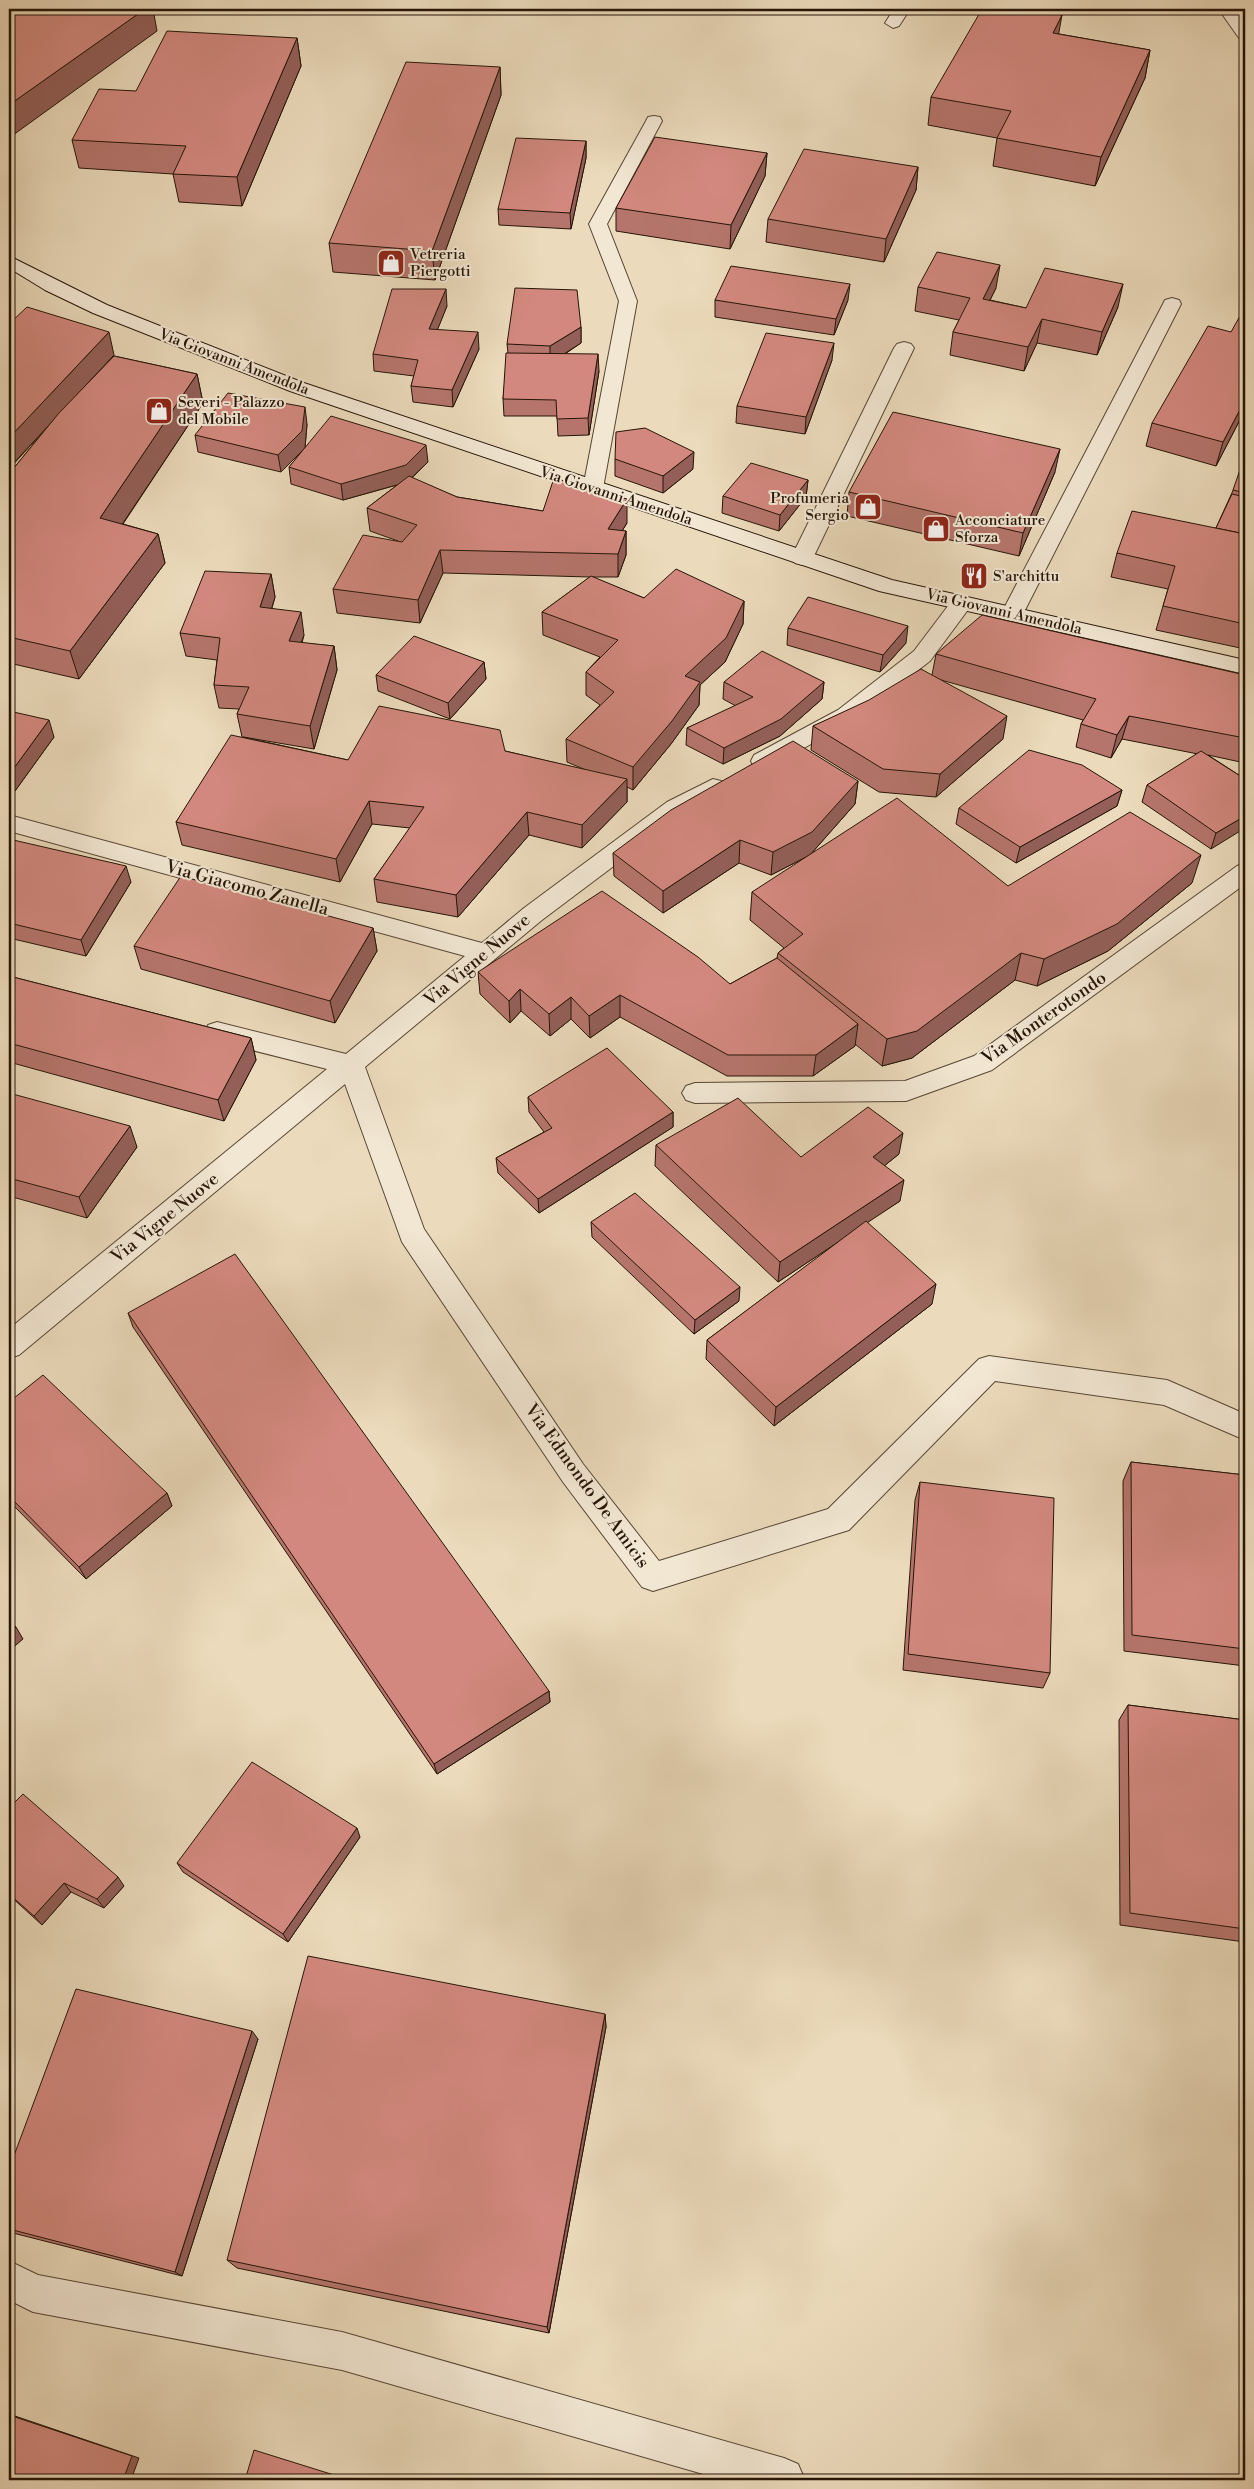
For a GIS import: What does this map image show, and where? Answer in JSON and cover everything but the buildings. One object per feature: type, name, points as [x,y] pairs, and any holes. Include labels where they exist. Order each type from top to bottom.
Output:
[{"type":"street","points":[[893,23],[902,9]]},
{"type":"street","points":[[1228,11],[1245,35]]},
{"type":"street","points":[[593,488],[628,301],[598,224],[654,122]]},
{"type":"street","name":"Via Giovanni Amendola","points":[[9,261],[52,286],[100,309],[205,351],[395,422],[887,586],[1245,667]]},
{"type":"street","points":[[1012,614],[1172,304]]},
{"type":"street","points":[[802,558],[904,348]]},
{"type":"street","name":"Via Vigne Nuove","points":[[9,1346],[532,914],[674,808],[846,715],[922,656],[962,603]]},
{"type":"street","name":"Via Giacomo Zanella","points":[[9,823],[486,953]]},
{"type":"street","name":"Via Monterotondo","points":[[695,1093],[906,1091],[983,1063],[1245,872]]},
{"type":"street","points":[[199,1028],[351,1065]]},
{"type":"street","name":"Via Edmondo De Amicis","points":[[351,1065],[412,1234],[573,1473],[653,1577],[838,1520],[989,1368],[1167,1393],[1245,1427]]},
{"type":"street","points":[[9,2280],[33,2292],[342,2351],[784,2478]]},
{"type":"place","name":"Vetreria Piergotti","points":[[391,263]]},
{"type":"place","name":"Severi - Palazzo del Mobile","points":[[159,411]]},
{"type":"place","name":"Profumeria Sergio","points":[[868,507]]},
{"type":"place","name":"Acconciature Sforza","points":[[936,529]]},
{"type":"place","name":"S'archittu","points":[[974,576]]}]
